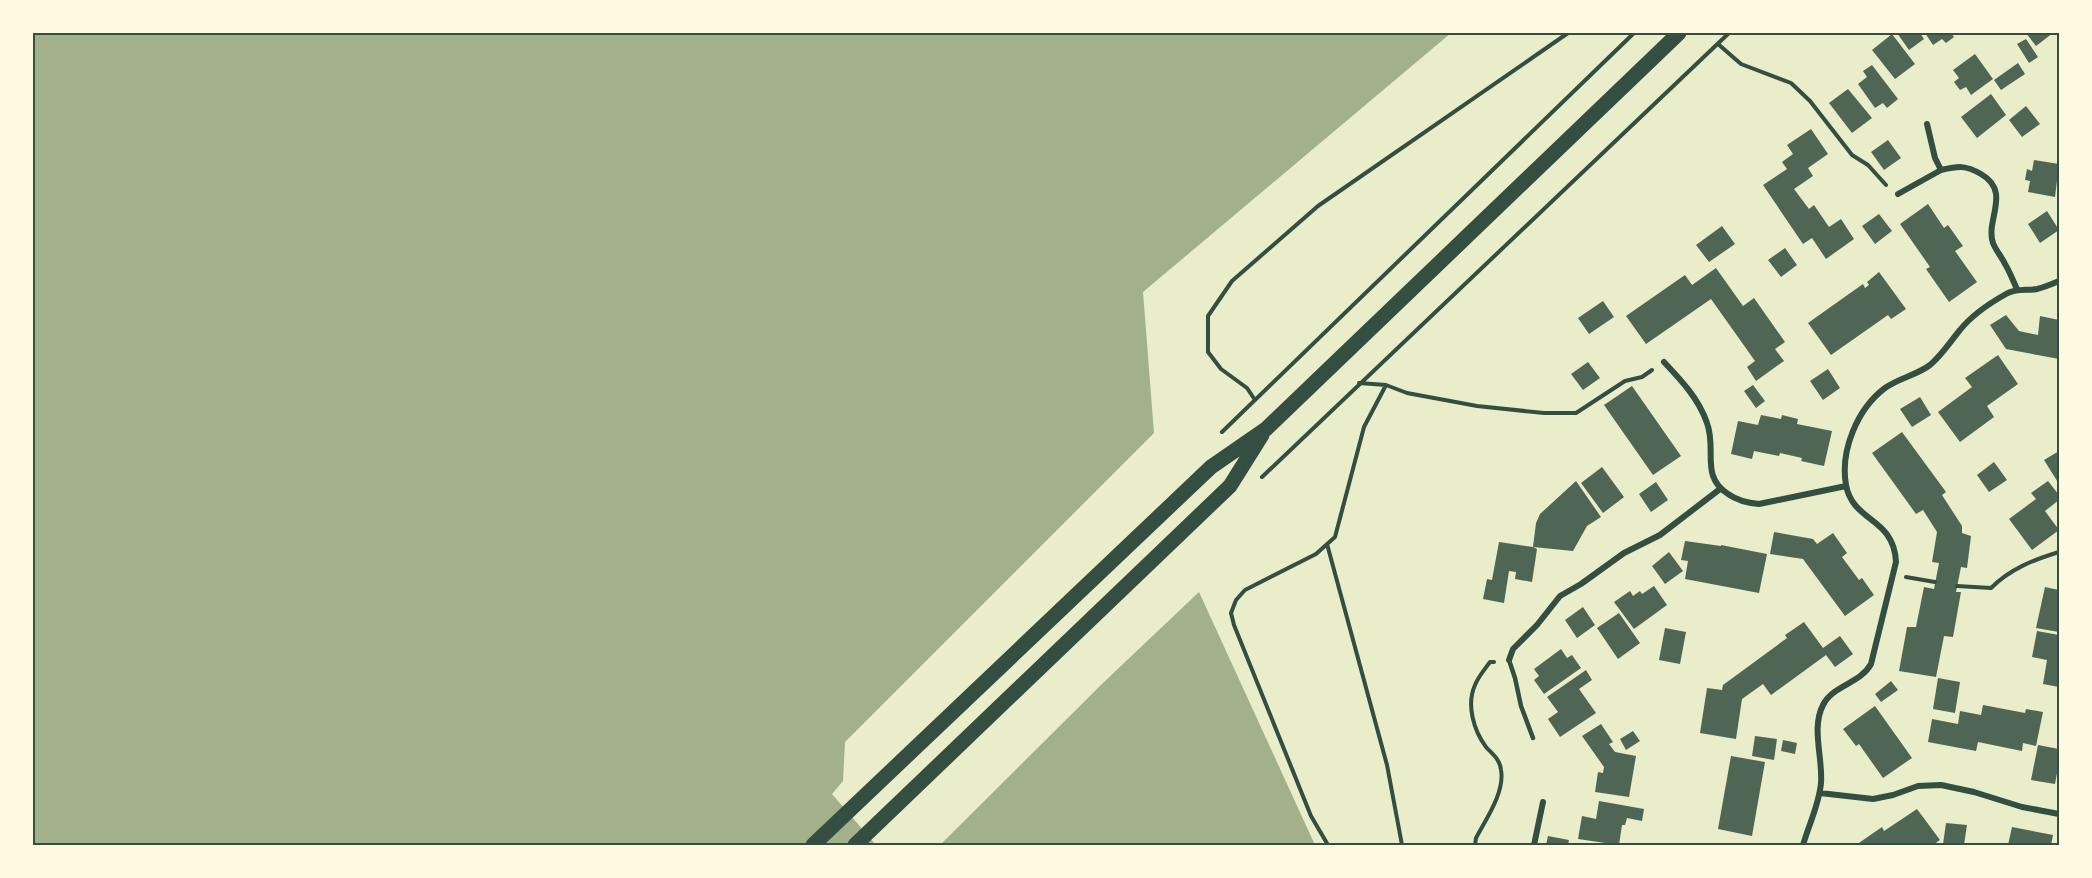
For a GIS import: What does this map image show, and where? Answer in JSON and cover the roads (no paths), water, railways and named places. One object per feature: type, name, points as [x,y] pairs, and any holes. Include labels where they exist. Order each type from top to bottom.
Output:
[{"type":"main road","points":[[813,845],[1211,467],[1266,429],[1679,33]]},
{"type":"main road","points":[[855,845],[1230,486],[1266,429]]},
{"type":"street","points":[[1927,124],[1935,158],[1941,170]]},
{"type":"street","points":[[1898,194],[1941,170],[1965,166],[1986,177],[1996,191],[1997,200],[1993,243],[2017,289]]},
{"type":"street","points":[[1803,845],[1820,793],[1821,767],[1818,729],[1820,711],[1828,697],[1868,669],[1874,655],[1896,562],[1891,539],[1886,531],[1854,506],[1846,486],[1845,469],[1851,436],[1874,398],[1886,388],[1929,366],[1972,318],[2008,292],[2017,289],[2039,288],[2059,281]]},
{"type":"street","points":[[1665,362],[1685,385],[1706,419],[1710,430],[1710,467],[1713,479],[1720,489],[1746,503],[1758,504],[1846,486]]},
{"type":"street","points":[[1509,660],[1513,649],[1537,625],[1560,596],[1624,553],[1660,535],[1720,489]]},
{"type":"street","points":[[1820,793],[1873,799],[1918,786],[1941,785],[2022,807],[2059,814]]},
{"type":"street","points":[[1534,845],[1543,802]]},
{"type":"lane","points":[[1509,660],[1521,706],[1533,738]]}]
